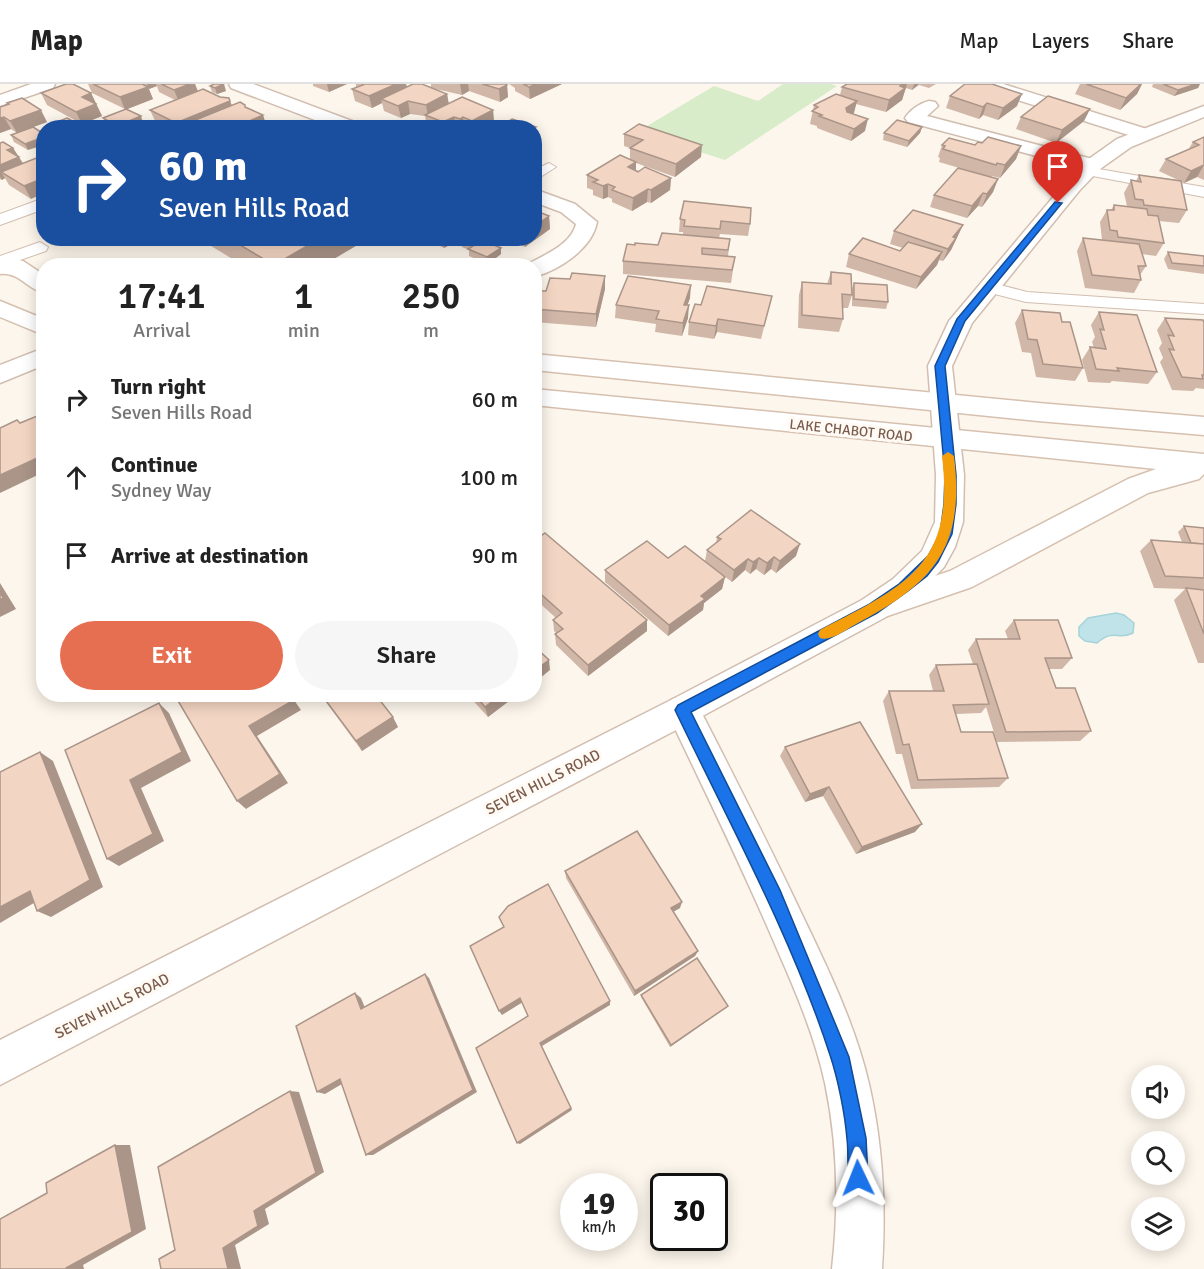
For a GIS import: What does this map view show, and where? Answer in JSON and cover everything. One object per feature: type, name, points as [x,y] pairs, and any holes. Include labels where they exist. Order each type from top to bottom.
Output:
[{"type":"street","points":[[0,101],[47,84]]},
{"type":"street","points":[[237,84],[333,120]]},
{"type":"street","points":[[986,84],[1144,134]]},
{"type":"street","points":[[929,106],[914,118],[1090,168]]},
{"type":"street","name":"SEVEN HILLS ROAD","points":[[0,1064],[873,609],[922,572],[940,547],[949,522],[950,475],[940,366],[949,341],[961,321],[1000,271],[1090,168],[1124,143],[1204,111]]},
{"type":"street","points":[[542,198],[568,208],[587,222],[587,230],[580,240],[542,265]]},
{"type":"street","points":[[0,267],[15,267],[36,281]]},
{"type":"street","points":[[0,308],[36,324]]},
{"type":"street","points":[[0,375],[36,359]]},
{"type":"street","points":[[542,363],[1204,426]]},
{"type":"street","name":"LAKE CHABOT ROAD","points":[[542,398],[1204,464]]},
{"type":"street","points":[[873,609],[961,579],[1150,481],[1204,469]]},
{"type":"street","points":[[682,710],[774,896],[807,970],[840,1057],[857,1138],[861,1237],[857,1269]]},
{"type":"lane","points":[[542,171],[549,167]]},
{"type":"lane","points":[[1090,168],[1204,192]]},
{"type":"lane","points":[[0,220],[36,206]]},
{"type":"lane","points":[[0,262],[40,247]]},
{"type":"lane","points":[[989,287],[1026,297],[1204,309]]},
{"type":"green space","points":[[783,84],[837,86],[725,160],[637,132],[714,86],[758,101]]},
{"type":"water","points":[[1116,613],[1124,615],[1134,623],[1133,633],[1108,636],[1097,643],[1085,641],[1079,636],[1079,627],[1088,618]]},
{"type":"building","points":[[66,84],[73,84],[91,93],[82,97],[96,104],[76,112],[41,93]]},
{"type":"building","points":[[93,84],[142,84],[148,87],[120,97]]},
{"type":"building","points":[[161,84],[190,84],[174,90]]},
{"type":"building","points":[[224,84],[215,88],[210,86]]},
{"type":"building","points":[[362,84],[396,84],[369,96],[352,89]]},
{"type":"building","points":[[413,84],[422,84],[447,94],[426,105],[408,101],[398,106],[381,99]]},
{"type":"building","points":[[482,84],[505,84],[507,85],[499,89]]},
{"type":"building","points":[[847,84],[903,84],[900,86],[905,88],[889,100],[842,87]]},
{"type":"building","points":[[965,84],[992,84],[1022,94],[1003,108],[987,103],[983,107],[950,96]]},
{"type":"building","points":[[1086,84],[1141,84],[1126,98]]},
{"type":"building","points":[[1163,84],[1196,84],[1178,90]]},
{"type":"building","points":[[203,89],[220,97],[229,98],[230,101],[183,120],[170,120],[150,110]]},
{"type":"building","points":[[836,94],[857,101],[846,108],[847,112],[868,119],[854,129],[819,116],[822,115],[812,111],[818,107],[814,105]]},
{"type":"building","points":[[1048,96],[1090,109],[1062,130],[1021,117]]},
{"type":"building","points":[[462,97],[493,110],[474,120],[454,117],[438,120],[425,115]]},
{"type":"building","points":[[22,98],[41,110],[10,121],[4,117],[0,118],[0,107]]},
{"type":"building","points":[[240,102],[245,107],[263,115],[252,120],[195,120]]},
{"type":"building","points":[[126,109],[141,116],[131,120],[103,118]]},
{"type":"building","points":[[897,120],[922,127],[909,141],[884,133]]},
{"type":"building","points":[[639,124],[702,145],[676,164],[630,148],[643,140],[624,134]]},
{"type":"building","points":[[33,127],[36,129],[36,140],[25,144],[11,135]]},
{"type":"building","points":[[988,137],[1021,146],[1005,165],[997,163],[996,165],[943,149],[945,146],[942,145],[949,138],[975,145],[978,142],[982,143]]},
{"type":"building","points":[[1204,137],[1204,165],[1191,171],[1166,159],[1199,145],[1193,142]]},
{"type":"building","points":[[3,142],[13,148],[7,150],[19,157],[0,165],[0,143]]},
{"type":"building","points":[[620,155],[636,162],[628,167],[638,172],[645,167],[671,178],[633,198],[612,190],[615,187],[608,184],[603,186],[593,182],[598,180],[587,175]]},
{"type":"building","points":[[36,158],[36,181],[24,186],[1,172]]},
{"type":"building","points":[[958,168],[998,179],[987,194],[983,193],[972,206],[934,195]]},
{"type":"building","points":[[1139,175],[1181,181],[1187,210],[1144,205],[1143,200],[1135,199],[1131,180],[1141,182]]},
{"type":"building","points":[[684,201],[751,208],[750,224],[721,221],[720,229],[684,226],[685,220],[680,219]]},
{"type":"building","points":[[1114,205],[1147,209],[1148,215],[1158,216],[1164,243],[1118,237],[1117,231],[1110,230],[1107,210],[1114,210]]},
{"type":"building","points":[[913,210],[963,225],[953,237],[956,238],[948,249],[894,231]]},
{"type":"building","points":[[542,213],[549,216],[542,221]]},
{"type":"building","points":[[662,233],[730,239],[728,250],[702,248],[702,254],[735,257],[732,270],[623,261],[627,244],[658,245]]},
{"type":"building","points":[[863,238],[900,251],[908,242],[942,252],[921,277],[849,254]]},
{"type":"building","points":[[1083,238],[1139,244],[1146,266],[1138,266],[1141,280],[1092,275]]},
{"type":"building","points":[[242,246],[307,246],[286,258],[262,258]]},
{"type":"building","points":[[473,246],[501,248],[487,257],[468,249]]},
{"type":"building","points":[[1168,252],[1204,256],[1204,266],[1172,263]]},
{"type":"building","points":[[831,272],[851,274],[852,295],[842,294],[843,319],[802,315],[802,282],[831,284]]},
{"type":"building","points":[[572,273],[605,276],[596,314],[542,310],[542,291],[546,291],[550,278],[570,279]]},
{"type":"building","points":[[628,276],[691,285],[684,305],[689,305],[683,323],[656,319],[659,311],[616,305]]},
{"type":"building","points":[[854,283],[887,285],[888,302],[854,299]]},
{"type":"building","points":[[707,286],[772,296],[764,326],[718,319],[716,326],[689,322],[695,304],[701,305]]},
{"type":"building","points":[[1022,310],[1060,313],[1062,322],[1070,322],[1083,368],[1043,364],[1037,340],[1028,339]]},
{"type":"building","points":[[1099,312],[1137,315],[1157,372],[1117,368],[1119,371],[1096,369],[1090,347],[1106,349],[1100,329],[1104,330]]},
{"type":"building","points":[[1165,318],[1203,320],[1203,379],[1182,377],[1169,349],[1174,350],[1168,335],[1174,336]]},
{"type":"building","points":[[36,416],[36,459],[0,475],[0,428],[17,420],[20,423]]},
{"type":"building","points":[[751,510],[800,544],[780,561],[774,557],[767,563],[759,558],[753,562],[748,559],[734,570],[707,550],[721,539],[717,537]]},
{"type":"building","points":[[1184,526],[1204,528],[1204,544],[1191,543]]},
{"type":"building","points":[[545,533],[647,620],[588,665],[555,634],[563,629],[553,620],[562,613],[542,595],[542,535]]},
{"type":"building","points":[[1151,540],[1204,544],[1204,578],[1165,576]]},
{"type":"building","points":[[647,541],[668,558],[685,546],[725,577],[701,596],[705,599],[669,625],[605,570]]},
{"type":"building","points":[[1186,588],[1204,590],[1204,634]]},
{"type":"building","points":[[1014,620],[1058,620],[1072,658],[1045,658],[1056,688],[1075,688],[1091,731],[1006,732],[976,639],[1020,639]]},
{"type":"building","points":[[542,653],[549,660],[542,665]]},
{"type":"building","points":[[977,664],[989,704],[953,705],[961,732],[993,732],[1008,778],[918,780],[909,744],[903,745],[889,691],[944,691],[936,665]]},
{"type":"building","points":[[179,702],[291,702],[249,726],[280,774],[237,801]]},
{"type":"building","points":[[327,702],[381,702],[393,717],[356,741]]},
{"type":"building","points":[[481,702],[492,702],[485,707]]},
{"type":"building","points":[[159,703],[182,752],[130,780],[153,834],[107,859],[65,750]]},
{"type":"building","points":[[860,722],[922,824],[862,847],[829,787],[810,794],[785,747]]},
{"type":"building","points":[[40,752],[90,880],[37,911],[30,891],[0,907],[0,772]]},
{"type":"building","points":[[637,831],[682,902],[671,908],[698,951],[635,991],[565,871]]},
{"type":"building","points":[[548,884],[610,1001],[540,1043],[571,1108],[517,1143],[476,1048],[528,1016],[520,998],[499,1011],[470,946],[504,927],[499,917],[508,906]]},
{"type":"building","points":[[697,958],[728,1006],[671,1045],[641,995]]},
{"type":"building","points":[[425,974],[473,1090],[366,1155],[340,1079],[317,1092],[296,1026],[355,993],[361,1009]]},
{"type":"building","points":[[290,1091],[316,1173],[254,1211],[258,1226],[223,1248],[228,1269],[161,1269],[159,1259],[175,1250],[158,1167]]},
{"type":"building","points":[[115,1145],[132,1232],[66,1269],[0,1269],[0,1219],[47,1193],[46,1183]]},
{"type":"slow traffic","points":[[825,634],[873,609],[904,588],[933,559],[946,534],[949,522],[948,456]]},
{"type":"route","points":[[858,1178],[857,1138],[840,1057],[807,970],[774,896],[682,710],[873,609],[904,588],[933,559],[946,534],[950,504],[950,475],[940,366],[949,341],[961,321],[1058,203]]}]
